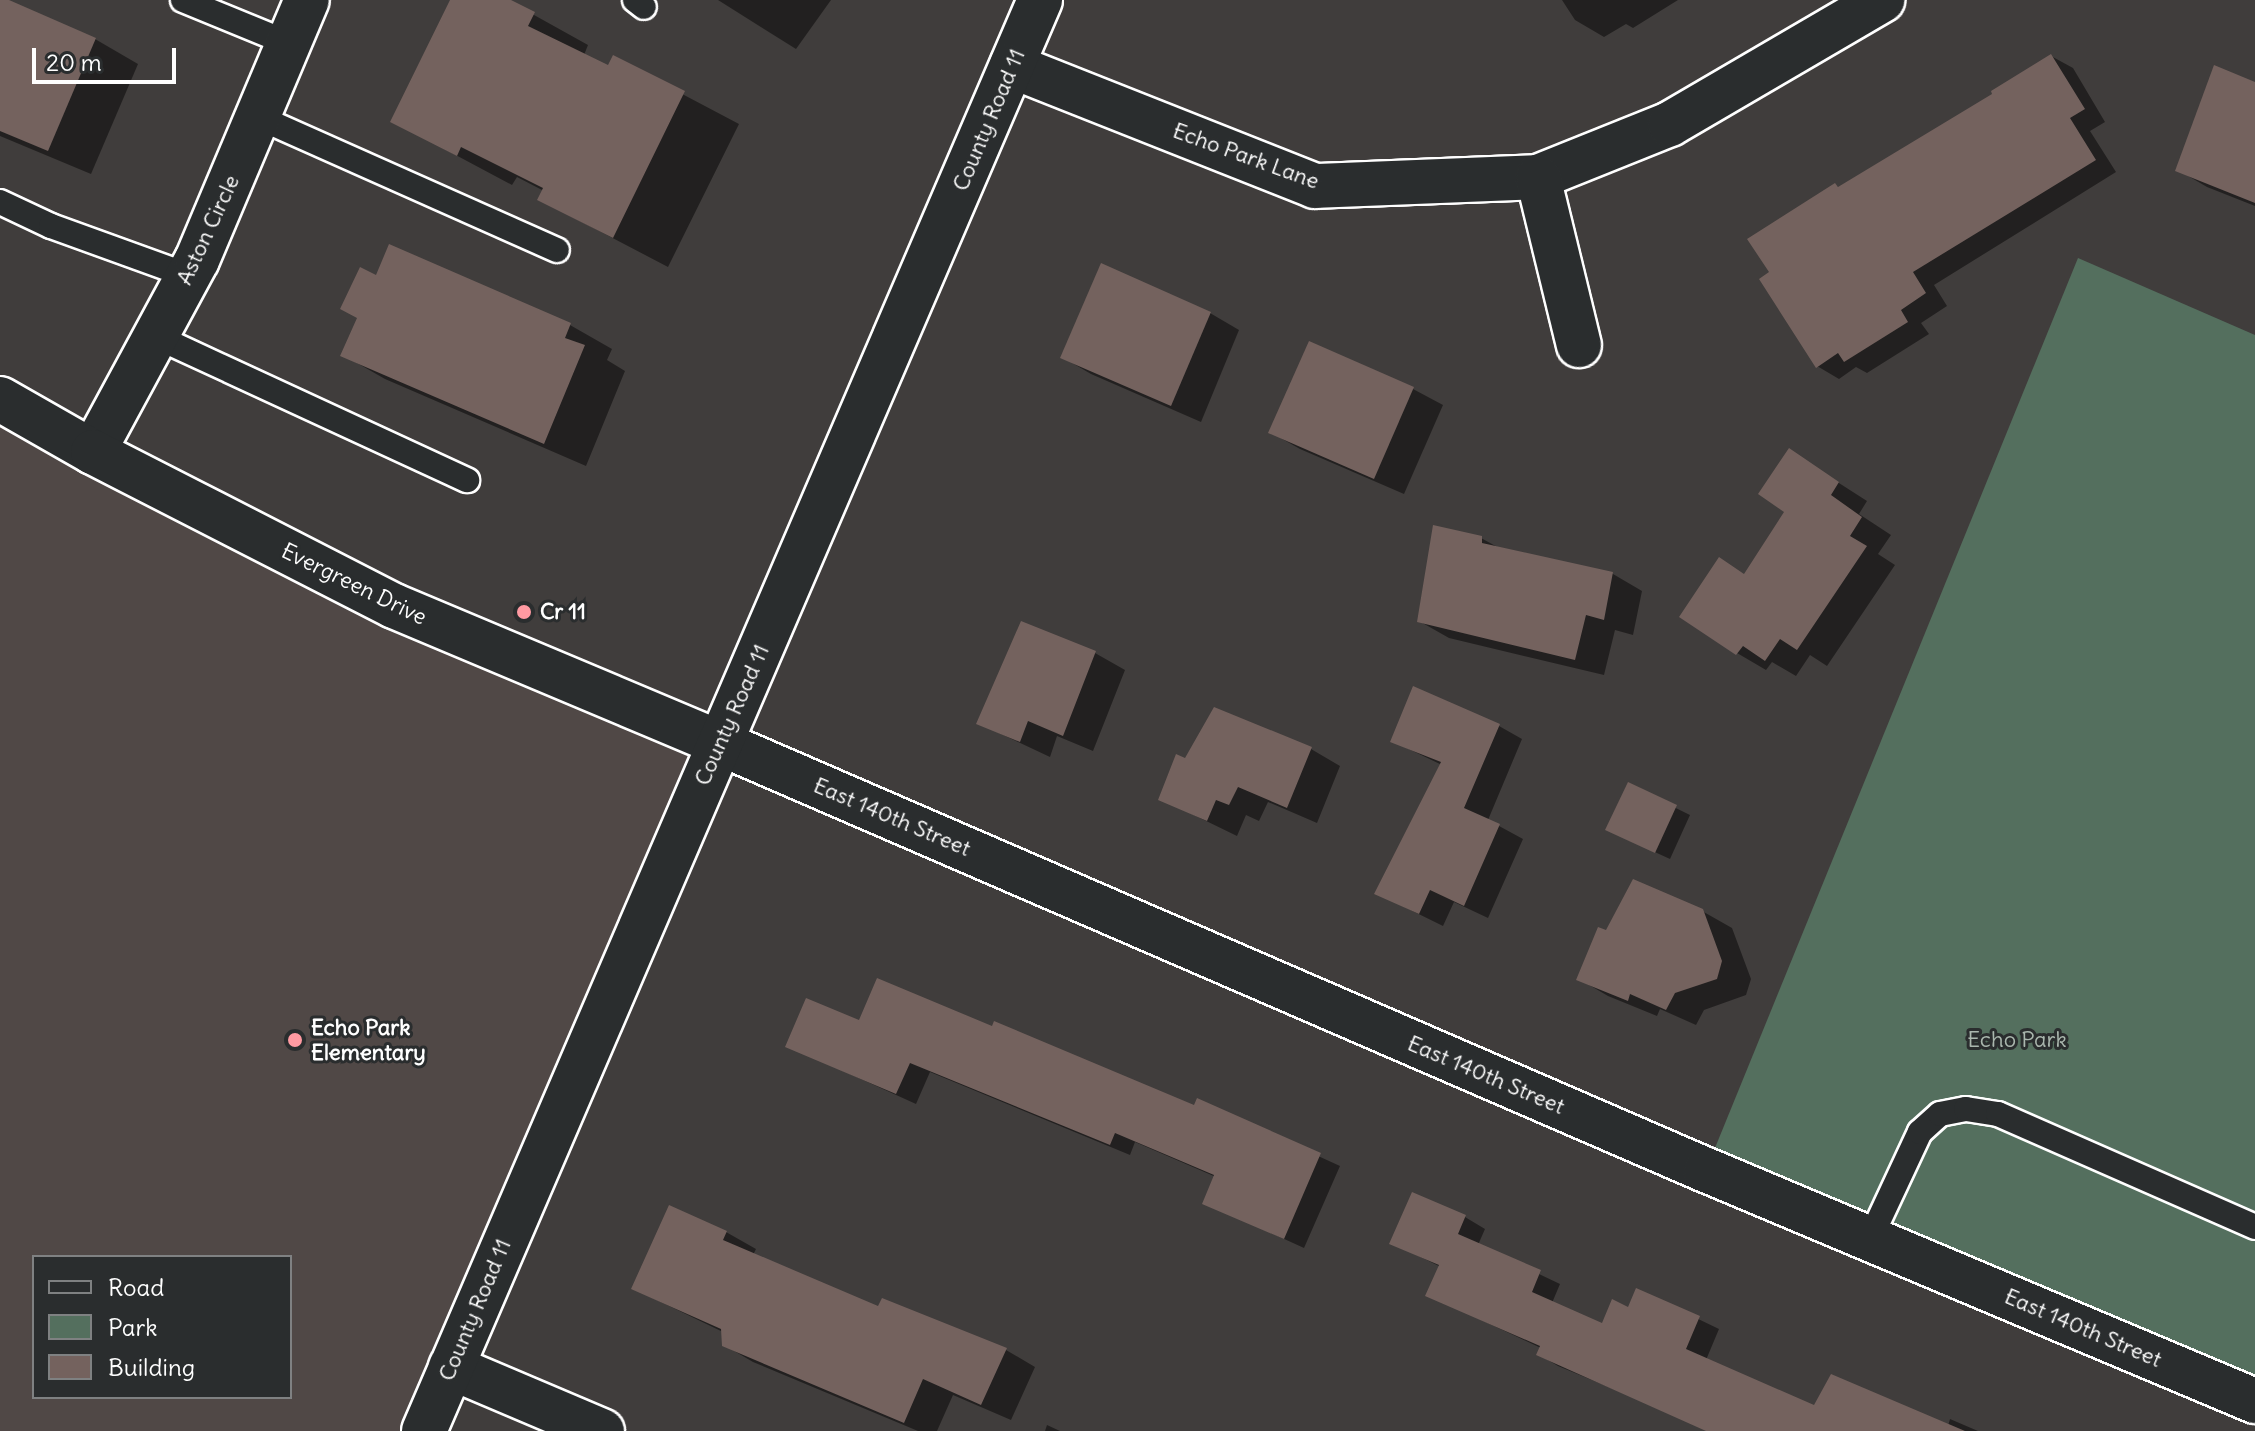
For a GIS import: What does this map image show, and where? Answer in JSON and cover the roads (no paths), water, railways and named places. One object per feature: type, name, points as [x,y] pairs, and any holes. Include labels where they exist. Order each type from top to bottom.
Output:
[{"type":"street","name":"Aston Circle","points":[[93,452],[189,276],[307,0]]},
{"type":"street","name":"County Road 11","points":[[424,1431],[1040,0]]},
{"type":"street","name":"Echo Park Lane","points":[[1012,66],[1315,186],[1538,177],[1670,124],[1882,0]]},
{"type":"street","points":[[1538,177],[1579,345]]},
{"type":"street","name":"Evergreen Drive","points":[[0,399],[93,452],[394,606],[720,743]]},
{"type":"street","name":"East 140th Street","points":[[720,743],[1870,1239],[2255,1401]]},
{"type":"street","points":[[451,1367],[602,1431]]},
{"type":"lane","points":[[183,0],[288,43]]},
{"type":"lane","points":[[258,117],[557,250]]},
{"type":"lane","points":[[0,202],[51,226],[189,276]]},
{"type":"lane","points":[[155,336],[467,480]]},
{"type":"lane","points":[[1870,1239],[1920,1132],[1940,1114],[1966,1109],[1998,1114],[2255,1227]]},
{"type":"place","name":"Cr 11","points":[[524,612]]},
{"type":"place","name":"Echo Park Elementary","points":[[295,1040]]},
{"type":"park label","name":"Echo Park","points":[[2017,1040]]}]
